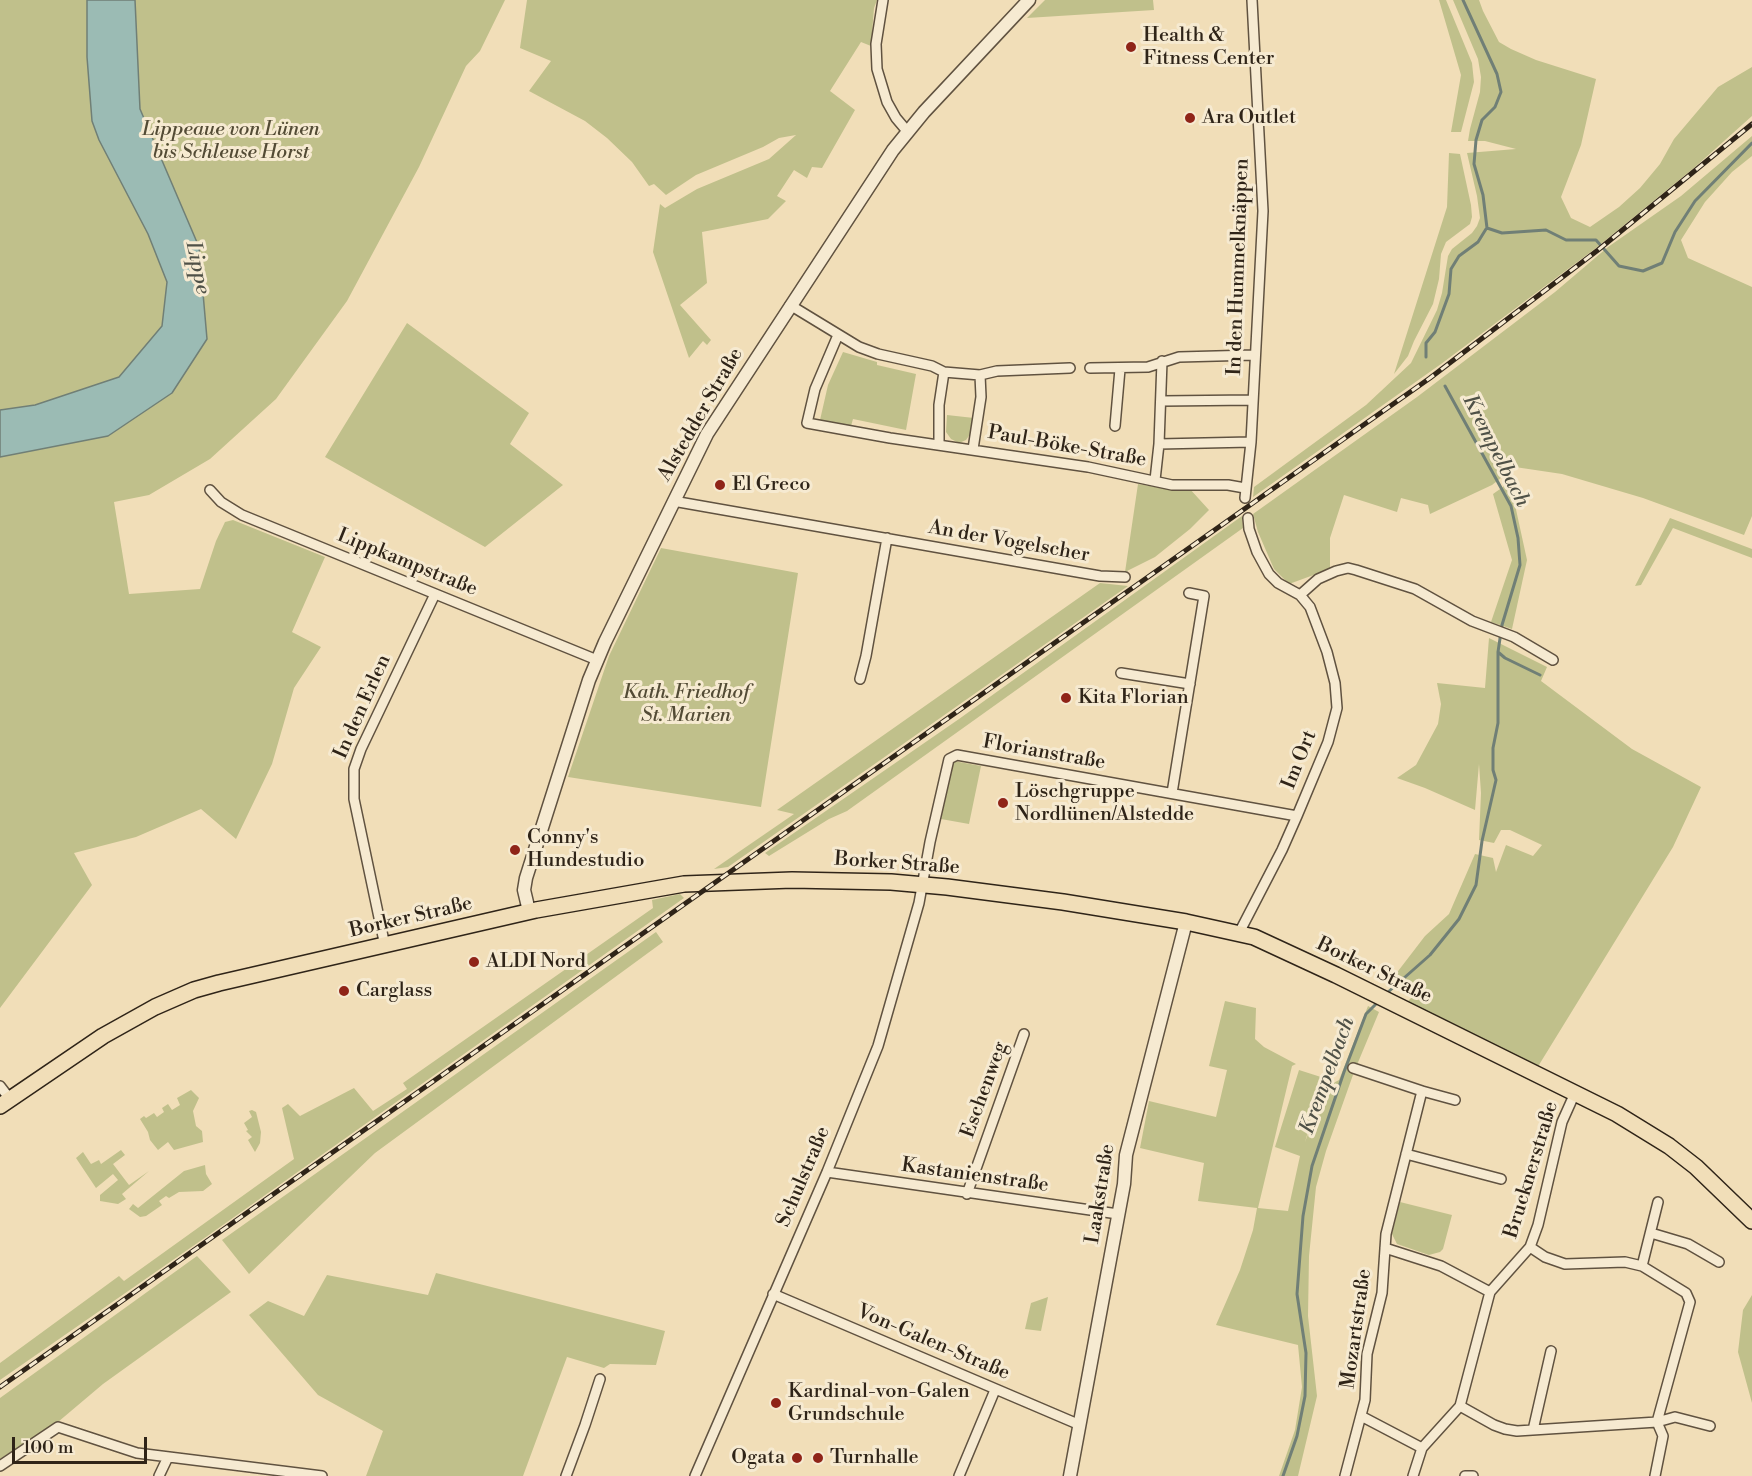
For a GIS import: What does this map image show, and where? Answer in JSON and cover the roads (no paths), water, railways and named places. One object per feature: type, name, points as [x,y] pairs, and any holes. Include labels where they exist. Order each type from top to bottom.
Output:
[{"type":"main road","name":"Borker Straße","points":[[5,1103],[104,1036],[155,1007],[194,990],[267,971],[385,946],[529,911],[702,882],[830,880],[922,885],[1054,901],[1186,922],[1239,933],[1264,941],[1617,1114],[1669,1146],[1696,1167],[1752,1221]]},
{"type":"street","points":[[883,0],[876,44],[877,69],[887,102],[907,131]]},
{"type":"street","name":"Alstedder Straße","points":[[529,911],[524,890],[526,878],[563,756],[597,660],[707,434],[887,158],[907,131],[1029,0]]},
{"type":"street","name":"In den Hummelknäppen","points":[[1245,493],[1251,442],[1263,211],[1252,0]]},
{"type":"street","points":[[790,305],[838,335],[878,354],[932,366],[944,372],[980,375],[997,371],[1070,368]]},
{"type":"street","name":"Paul-Böke-Straße","points":[[838,335],[815,388],[807,423],[1088,467],[1172,485],[1228,485],[1245,493]]},
{"type":"street","points":[[1090,368],[1148,367],[1179,357],[1254,355]]},
{"type":"street","name":"Paul-Böke-Straße","points":[[1155,480],[1160,444],[1162,362]]},
{"type":"street","name":"Paul-Böke-Straße","points":[[1116,426],[1120,369]]},
{"type":"street","points":[[939,445],[939,405],[944,372]]},
{"type":"street","name":"Paul-Böke-Straße","points":[[973,449],[981,397],[980,375]]},
{"type":"street","points":[[1162,401],[1253,400]]},
{"type":"street","name":"Paul-Böke-Straße","points":[[1160,444],[1251,442]]},
{"type":"street","name":"Lippkampstraße","points":[[210,490],[220,502],[242,515],[597,660]]},
{"type":"street","name":"An der Vogelscher","points":[[673,501],[1100,576],[1125,577]]},
{"type":"street","name":"Im Ort","points":[[1239,933],[1297,816],[1328,742],[1337,708],[1335,683],[1327,652],[1310,607],[1300,595],[1278,583],[1269,574],[1257,552],[1249,529],[1248,518]]},
{"type":"street","points":[[860,679],[887,538]]},
{"type":"street","points":[[1300,595],[1318,579],[1348,568],[1356,570],[1415,589],[1472,621],[1506,633],[1553,660]]},
{"type":"street","points":[[1172,793],[1204,596],[1189,593]]},
{"type":"street","name":"In den Erlen","points":[[385,946],[354,799],[354,769],[361,749],[435,594]]},
{"type":"street","points":[[1121,673],[1190,684]]},
{"type":"street","name":"Florianstraße","points":[[922,885],[947,762],[952,756],[1297,816]]},
{"type":"street","name":"Schulstraße","points":[[695,1476],[827,1172],[878,1046],[919,903],[922,885]]},
{"type":"street","name":"Laakstraße","points":[[1070,1476],[1119,1214],[1127,1149],[1186,922]]},
{"type":"street","name":"Eschenweg","points":[[967,1194],[1024,1034]]},
{"type":"street","points":[[1353,1068],[1455,1100]]},
{"type":"street","points":[[0,1086],[5,1103]]},
{"type":"street","name":"Mozartstraße","points":[[1345,1476],[1365,1400],[1367,1354],[1382,1293],[1386,1234],[1422,1091]]},
{"type":"street","name":"Brucknerstraße","points":[[1413,1476],[1422,1448],[1460,1406],[1490,1292],[1530,1247],[1538,1225],[1562,1122],[1575,1093]]},
{"type":"street","points":[[1406,1154],[1501,1179]]},
{"type":"street","name":"Kastanienstraße","points":[[827,1172],[967,1194],[1119,1214]]},
{"type":"street","points":[[1642,1266],[1658,1202]]},
{"type":"street","points":[[1651,1233],[1688,1244],[1719,1262]]},
{"type":"street","points":[[1530,1247],[1556,1262],[1572,1264],[1625,1262],[1642,1266],[1686,1293],[1690,1302],[1657,1422],[1663,1436],[1655,1476]]},
{"type":"street","name":"Mozartstraße","points":[[1385,1248],[1441,1266],[1490,1292]]},
{"type":"street","name":"Von-Galen-Straße","points":[[773,1294],[1080,1425]]},
{"type":"street","points":[[1533,1430],[1551,1351]]},
{"type":"street","points":[[566,1476],[600,1379]]},
{"type":"street","points":[[959,1476],[995,1390]]},
{"type":"street","points":[[1460,1406],[1505,1429],[1533,1430],[1657,1422],[1675,1417],[1710,1426]]},
{"type":"street","name":"Mozartstraße","points":[[1361,1416],[1422,1448]]},
{"type":"street","points":[[0,1466],[58,1427],[137,1453],[322,1476]]},
{"type":"street","points":[[159,1476],[168,1457]]},
{"type":"street","points":[[1465,1476],[1473,1476]]},
{"type":"water","name":"Lippe","points":[[87,0],[135,0],[140,109],[199,247],[207,339],[172,393],[108,436],[0,457],[0,410],[35,405],[119,377],[162,326],[167,282],[148,234],[99,140],[92,121],[87,57]]},
{"type":"waterway","points":[[1463,0],[1497,74],[1501,92],[1495,107],[1482,120],[1476,140],[1474,164],[1483,195],[1487,228],[1502,233],[1546,230],[1566,240],[1596,240],[1619,266],[1643,271],[1662,263],[1675,232],[1695,201],[1752,143]]},
{"type":"waterway","name":"Krempelbach","points":[[1426,357],[1426,343],[1435,332],[1449,294],[1451,269],[1459,256],[1478,242],[1486,229]]},
{"type":"waterway","name":"Krempelbach","points":[[1387,993],[1430,955],[1459,919],[1476,885],[1482,841],[1496,780],[1493,770],[1493,748],[1498,723],[1498,652],[1502,625],[1520,565],[1518,538],[1511,506],[1445,386]]},
{"type":"waterway","points":[[1498,652],[1505,658],[1540,675]]},
{"type":"waterway","name":"Krempelbach","points":[[1283,1476],[1297,1436],[1305,1396],[1306,1353],[1297,1294],[1303,1216],[1312,1166],[1366,1014],[1378,1002]]},
{"type":"railway","points":[[0,1387],[1430,378],[1598,250],[1752,124]]},
{"type":"place","name":"Health & Fitness Center","points":[[1131,47]]},
{"type":"place","name":"Ara Outlet","points":[[1190,118]]},
{"type":"place","name":"El Greco","points":[[720,485]]},
{"type":"place","name":"Kita Florian","points":[[1066,698]]},
{"type":"place","name":"Löschgruppe Nordlünen/Alstedde","points":[[1003,803]]},
{"type":"place","name":"Conny's Hundestudio","points":[[515,850]]},
{"type":"place","name":"ALDI Nord","points":[[474,962]]},
{"type":"place","name":"Carglass","points":[[344,991]]},
{"type":"place","name":"Kardinal-von-Galen Grundschule","points":[[776,1403]]},
{"type":"place","name":"Ogata","points":[[797,1458]]},
{"type":"place","name":"Turnhalle","points":[[818,1458]]},
{"type":"park label","name":"Lippeaue von Lünen bis Schleuse Horst","points":[[231,142]]},
{"type":"park label","name":"Kath. Friedhof St. Marien","points":[[686,704]]}]
